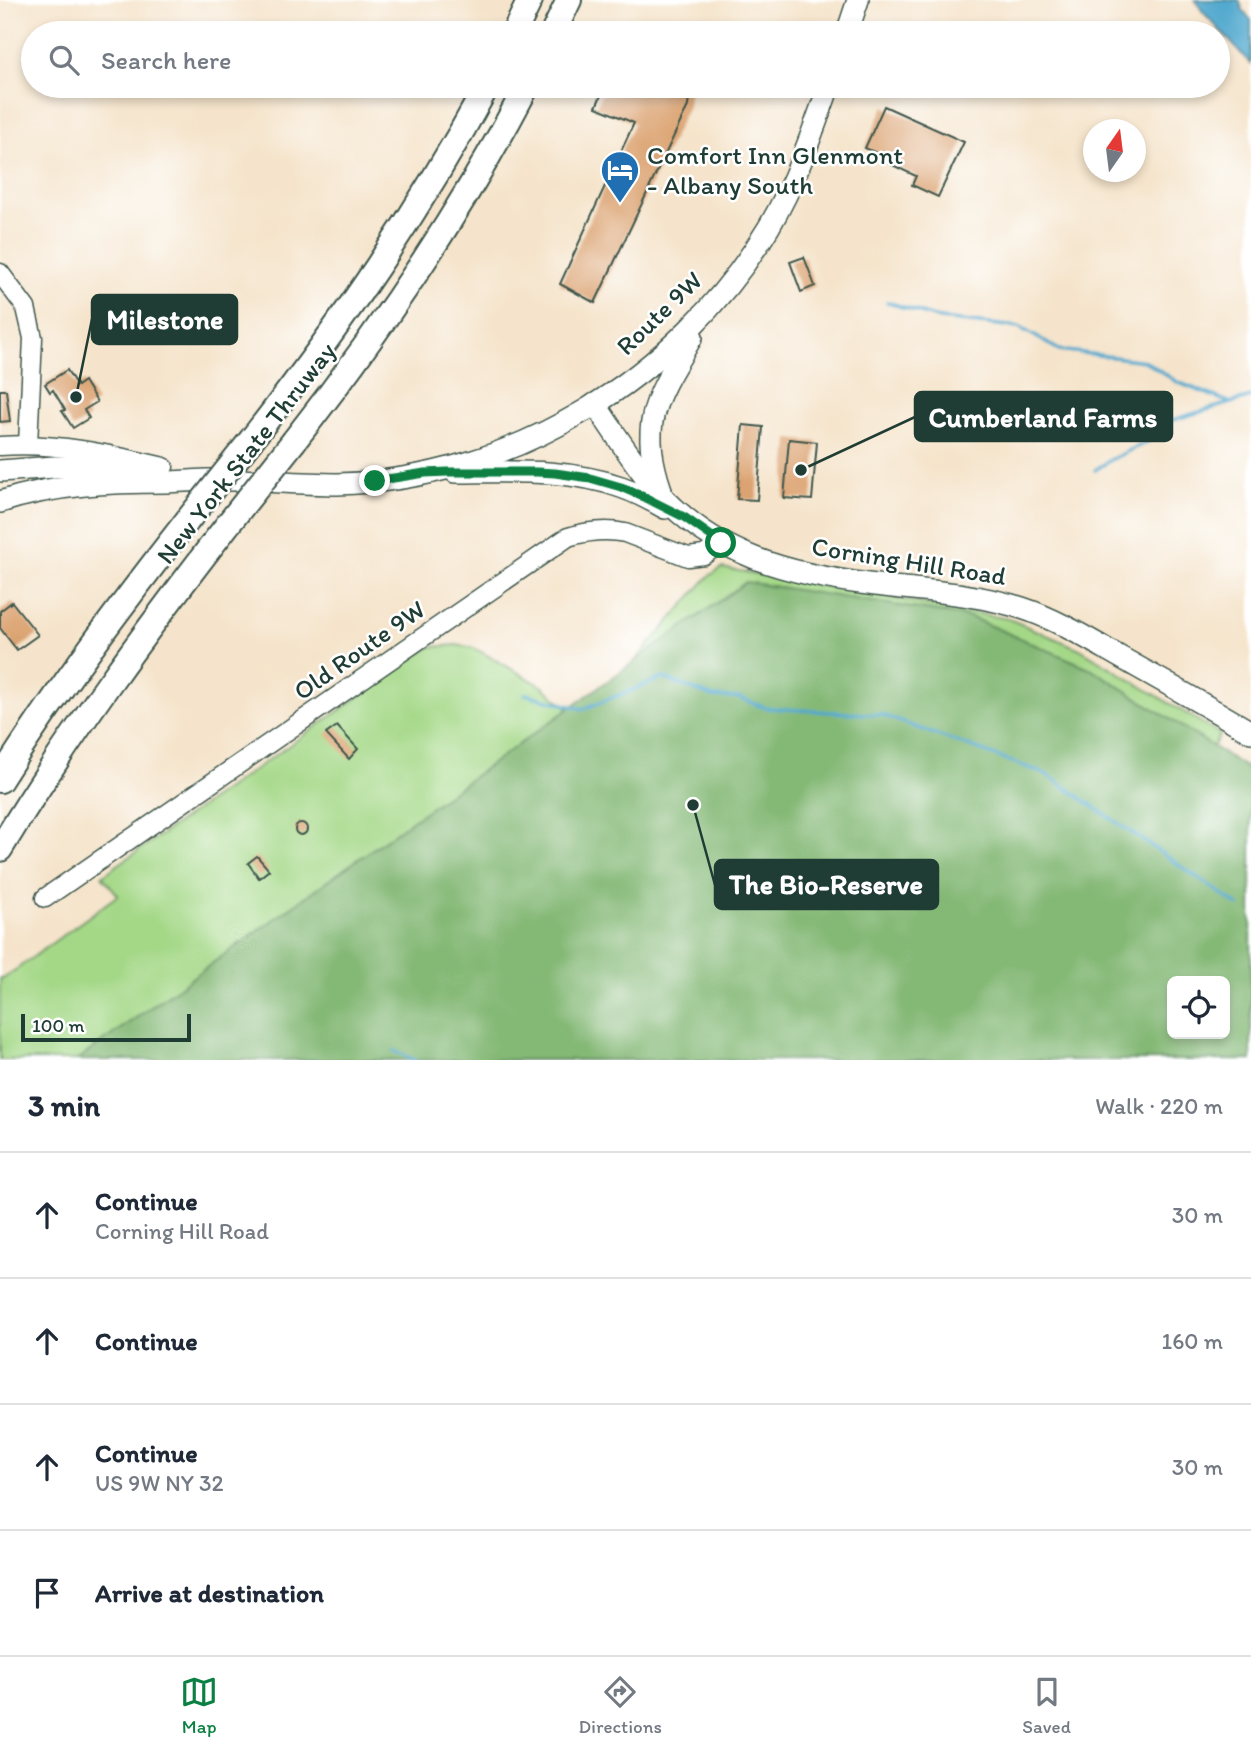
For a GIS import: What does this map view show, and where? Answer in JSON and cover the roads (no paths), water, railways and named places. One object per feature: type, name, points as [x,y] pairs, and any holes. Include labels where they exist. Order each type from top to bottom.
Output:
[{"type":"highway","points":[[520,21],[530,0]]},
{"type":"highway","points":[[559,21],[569,0]]},
{"type":"highway","name":"New York State Thruway","points":[[0,780],[75,668],[311,362],[384,259],[433,181],[479,98]]},
{"type":"highway","name":"New York State Thruway","points":[[0,849],[105,688],[172,597],[358,358],[414,279],[464,199],[520,98]]},
{"type":"main road","points":[[850,21],[858,0]]},
{"type":"main road","name":"Route 9W","points":[[425,473],[511,447],[566,421],[621,387],[666,352],[709,308],[748,259],[777,212],[806,150],[824,98]]},
{"type":"main road","points":[[664,498],[650,449],[652,417],[659,395],[709,308]]},
{"type":"main road","name":"Corning Hill Road","points":[[595,404],[643,474],[664,498],[684,517],[721,543],[764,563],[796,572],[852,582],[970,595],[1023,608],[1082,635],[1251,732]]},
{"type":"main road","points":[[0,471],[55,467],[164,467],[232,480]]},
{"type":"main road","points":[[0,500],[62,487],[103,482],[232,480],[339,484],[425,473],[537,472],[581,477],[621,487],[684,517]]},
{"type":"street","points":[[0,273],[26,308],[33,338],[28,444]]},
{"type":"street","points":[[0,446],[28,444],[82,449],[164,467]]},
{"type":"street","name":"Old Route 9W","points":[[45,898],[568,537],[583,532],[614,531],[688,556],[704,555],[721,543]]},
{"type":"water","points":[[1195,0],[1239,0],[1251,20],[1251,64],[1230,41],[1230,21],[1211,21]]},
{"type":"waterway","points":[[887,302],[940,319],[1019,327],[1059,350],[1145,361],[1177,382],[1231,403]]},
{"type":"waterway","points":[[1095,470],[1159,436],[1169,421],[1251,397]]},
{"type":"waterway","points":[[525,694],[583,709],[663,678],[713,697],[739,698],[766,708],[882,715],[1046,774],[1239,906]]},
{"type":"waterway","points":[[394,1051],[415,1060]]},
{"type":"place","name":"Comfort Inn Glenmont - Albany South","points":[[620,204]]},
{"type":"place","name":"Milestone","points":[[76,397]]},
{"type":"place","name":"Cumberland Farms","points":[[801,470]]},
{"type":"place","name":"The Bio-Reserve","points":[[693,805]]}]
